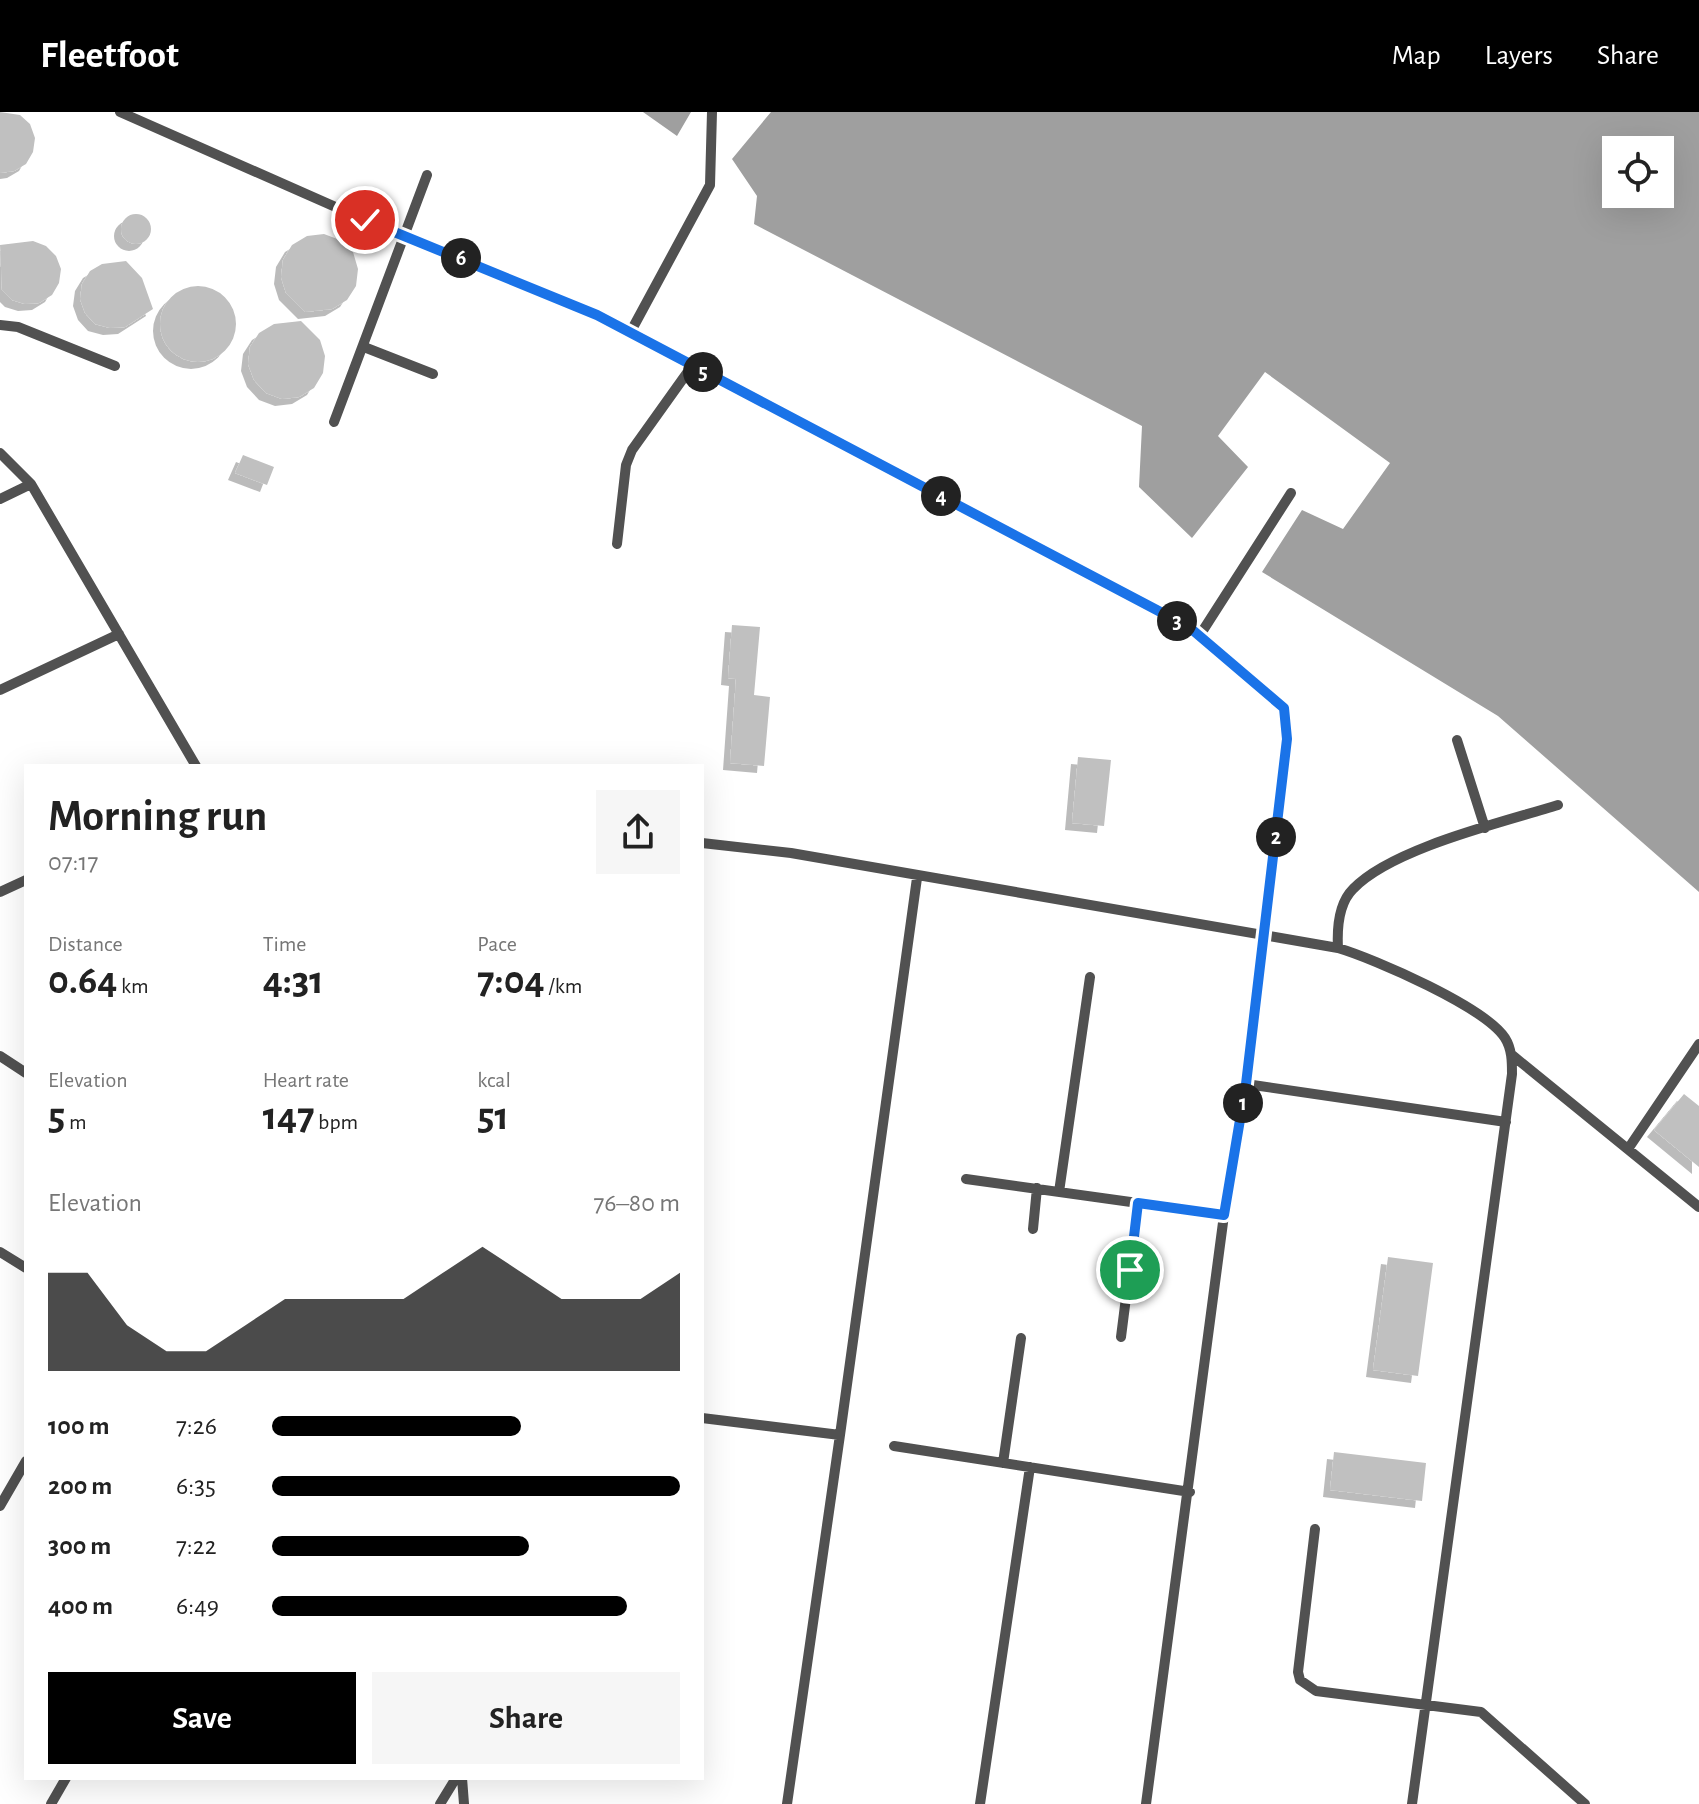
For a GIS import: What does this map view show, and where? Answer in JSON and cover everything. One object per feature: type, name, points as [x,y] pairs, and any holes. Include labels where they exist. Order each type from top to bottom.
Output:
[{"type":"lane","points":[[120,112],[406,236],[547,293],[630,333],[1200,635],[1274,698],[1287,720],[1266,935],[1224,1215],[1190,1492],[1146,1804]]},
{"type":"lane","points":[[630,333],[710,185],[712,112]]},
{"type":"lane","points":[[334,422],[427,175]]},
{"type":"lane","points":[[0,325],[18,327],[115,366]]},
{"type":"lane","points":[[364,347],[433,374]]},
{"type":"lane","points":[[617,544],[626,465],[632,450],[692,366]]},
{"type":"lane","points":[[0,453],[31,484],[195,764]]},
{"type":"lane","points":[[0,499],[31,484]]},
{"type":"lane","points":[[1200,635],[1291,493]]},
{"type":"lane","points":[[0,690],[119,634]]},
{"type":"lane","points":[[1457,740],[1485,828]]},
{"type":"lane","points":[[1338,948],[1337,923],[1352,890],[1429,845],[1558,805]]},
{"type":"lane","points":[[704,843],[791,853],[917,878],[1266,935],[1338,948],[1380,961],[1496,1028],[1512,1055],[1699,1207]]},
{"type":"lane","points":[[787,1804],[917,878]]},
{"type":"lane","points":[[0,892],[24,881]]},
{"type":"lane","points":[[1059,1192],[1090,977]]},
{"type":"lane","points":[[1628,1149],[1699,1044]]},
{"type":"lane","points":[[1412,1804],[1506,1122],[1512,1055]]},
{"type":"lane","points":[[0,1056],[24,1072]]},
{"type":"lane","points":[[1246,1084],[1506,1122]]},
{"type":"lane","points":[[966,1179],[1224,1215]]},
{"type":"lane","points":[[1033,1229],[1037,1188]]},
{"type":"lane","points":[[1121,1337],[1138,1203]]},
{"type":"lane","points":[[0,1252],[24,1267]]},
{"type":"lane","points":[[1003,1463],[1021,1338]]},
{"type":"lane","points":[[704,1418],[840,1435]]},
{"type":"lane","points":[[894,1446],[1190,1492]]},
{"type":"lane","points":[[0,1506],[24,1464]]},
{"type":"lane","points":[[980,1804],[1030,1467]]},
{"type":"lane","points":[[1315,1529],[1298,1672],[1300,1680],[1316,1691],[1426,1704],[1490,1716],[1585,1804]]},
{"type":"lane","points":[[51,1804],[65,1780]]},
{"type":"lane","points":[[440,1804],[455,1780]]},
{"type":"lane","points":[[462,1780],[464,1804]]},
{"type":"shaded area","points":[[643,112],[691,112],[677,136]]},
{"type":"shaded area","points":[[771,112],[1699,112],[1699,892],[1498,716],[1262,572],[1302,510],[1343,529],[1390,463],[1265,372],[1218,436],[1248,467],[1192,538],[1139,487],[1142,426],[754,224],[757,196],[732,159]]},
{"type":"building","points":[[0,112],[20,115],[30,124],[35,138],[33,152],[26,164],[14,171],[0,173]]},
{"type":"building","points":[[136,214],[146,219],[151,229],[146,239],[136,244],[126,239],[121,229],[126,219]]},
{"type":"building","points":[[324,234],[340,240],[353,252],[358,269],[356,286],[347,300],[332,309],[305,312],[286,293],[281,277],[283,260],[292,245],[307,236]]},
{"type":"building","points":[[33,241],[46,246],[56,256],[61,269],[59,283],[52,295],[39,303],[25,304],[12,300],[2,290],[0,245]]},
{"type":"building","points":[[126,261],[142,278],[153,309],[125,327],[110,328],[95,324],[85,313],[80,299],[82,284],[90,271],[102,264]]},
{"type":"building","points":[[198,286],[213,289],[225,297],[233,309],[236,324],[233,339],[225,351],[213,359],[198,362],[183,359],[171,351],[163,339],[160,324],[163,309],[171,297],[183,289]]},
{"type":"building","points":[[301,321],[320,340],[325,356],[323,373],[314,388],[299,397],[282,399],[266,393],[254,380],[248,364],[250,347],[259,333],[274,324]]},
{"type":"building","points":[[243,455],[274,467],[267,485],[235,473]]},
{"type":"building","points":[[732,625],[760,627],[754,695],[770,697],[764,766],[730,763],[736,679],[728,678]]},
{"type":"building","points":[[1078,757],[1111,760],[1104,826],[1072,823]]},
{"type":"building","points":[[1684,1094],[1699,1106],[1699,1167],[1654,1130]]},
{"type":"building","points":[[1388,1257],[1433,1263],[1418,1376],[1373,1370]]},
{"type":"building","points":[[1334,1452],[1426,1463],[1422,1501],[1330,1490]]},
{"type":"route","points":[[365,220],[597,315],[1189,627],[1284,708],[1287,739],[1266,935],[1224,1215],[1138,1203],[1130,1270]]}]
